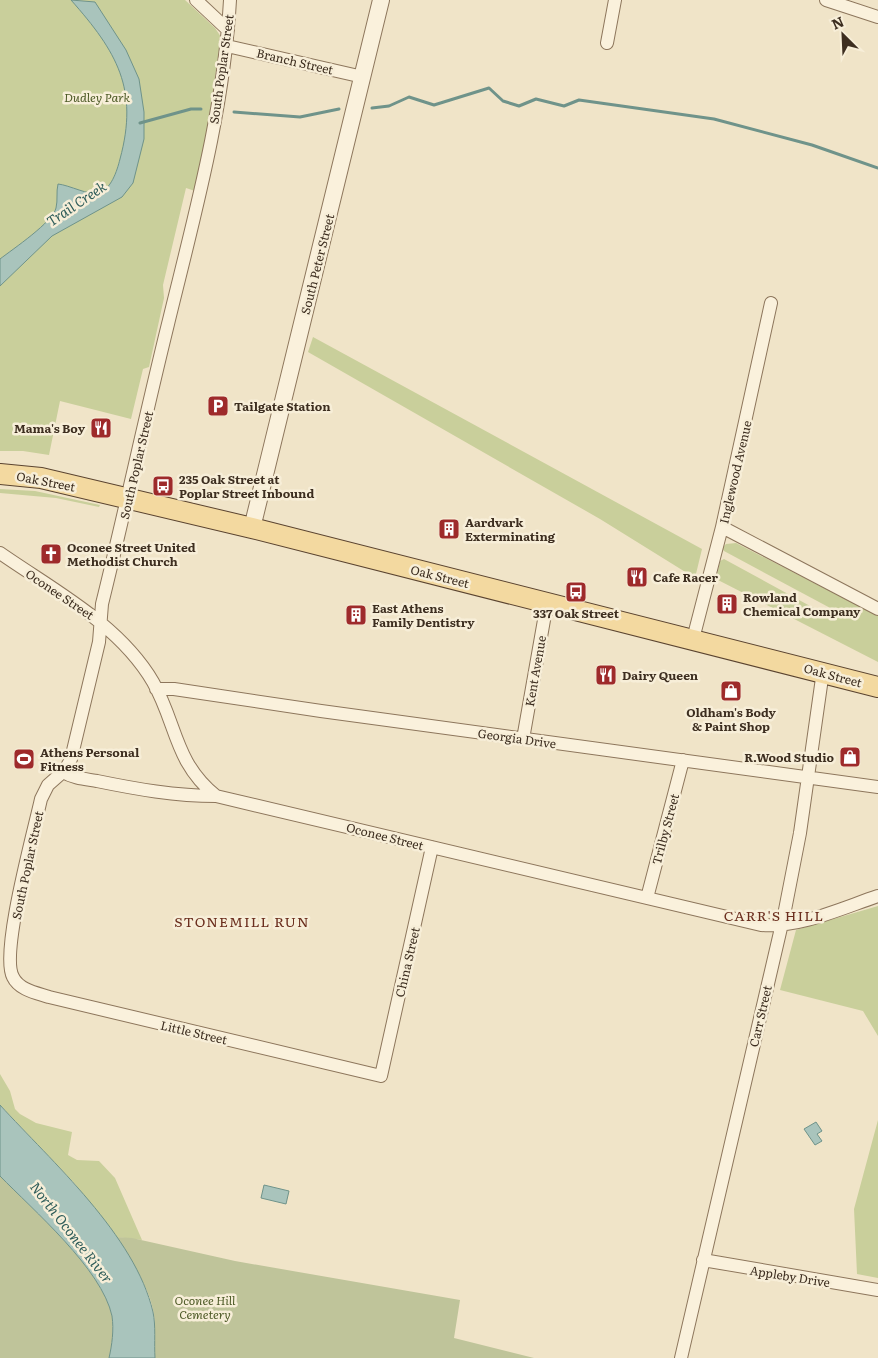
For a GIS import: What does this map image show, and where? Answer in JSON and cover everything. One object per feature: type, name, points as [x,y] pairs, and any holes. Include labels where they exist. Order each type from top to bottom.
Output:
[{"type":"main road","name":"Oak Street","points":[[0,474],[41,478],[252,528],[878,687]]},
{"type":"street","points":[[196,0],[228,30]]},
{"type":"street","name":"South Poplar Street","points":[[13,977],[9,961],[13,930],[41,800],[48,785],[63,772],[71,758],[99,642],[99,621],[194,218],[219,102],[227,46],[230,0]]},
{"type":"street","name":"South Peter Street","points":[[252,528],[380,0]]},
{"type":"street","points":[[607,43],[615,0]]},
{"type":"street","points":[[826,0],[878,17]]},
{"type":"street","name":"Branch Street","points":[[227,46],[363,76]]},
{"type":"street","name":"Inglewood Avenue","points":[[693,639],[722,527],[772,303]]},
{"type":"street","points":[[722,527],[878,609]]},
{"type":"street","name":"Oconee Street","points":[[0,553],[99,621],[137,661],[156,690],[187,764],[201,782],[216,796],[761,925],[782,924],[830,912],[878,896]]},
{"type":"street","name":"Kent Avenue","points":[[523,739],[547,603]]},
{"type":"street","name":"Carr Street","points":[[681,1358],[782,924],[800,833],[822,672]]},
{"type":"street","name":"Georgia Drive","points":[[156,690],[174,688],[523,739],[878,787]]},
{"type":"street","name":"Trilby Street","points":[[646,898],[683,760]]},
{"type":"street","points":[[63,772],[79,778],[133,789],[185,796],[216,796]]},
{"type":"street","name":"China Street","points":[[381,1076],[432,847]]},
{"type":"street","name":"Little Street","points":[[13,977],[25,988],[64,1001],[381,1076]]},
{"type":"street","name":"Appleby Drive","points":[[703,1260],[878,1290]]},
{"type":"green space","name":"Dudley Park","points":[[0,0],[185,0],[215,28],[221,37],[206,138],[195,191],[186,188],[163,285],[164,298],[149,367],[143,369],[131,419],[60,401],[49,455],[23,451],[0,451]]},
{"type":"green space","points":[[313,337],[702,549],[695,578],[600,519],[308,352]]},
{"type":"green space","points":[[0,489],[35,491],[100,505],[99,507],[56,498],[0,493]]},
{"type":"green space","points":[[736,543],[878,616],[878,662],[716,579],[720,561],[724,559],[832,618],[834,610],[724,551],[722,548],[726,544]]},
{"type":"green space","points":[[878,906],[878,1036],[863,1011],[780,990],[796,930]]},
{"type":"green space","points":[[0,1074],[10,1091],[15,1109],[20,1114],[36,1123],[72,1132],[68,1155],[77,1160],[99,1161],[115,1178],[142,1240],[116,1237],[75,1184],[0,1105]]},
{"type":"green space","points":[[878,1120],[878,1278],[857,1274],[854,1209]]},
{"type":"green space","points":[[0,1176],[65,1241],[95,1279],[106,1298],[112,1316],[113,1327],[109,1358],[0,1358]]},
{"type":"green space","name":"Oconee Hill Cemetery","points":[[116,1237],[132,1238],[235,1261],[460,1300],[454,1338],[534,1358],[155,1358],[155,1320],[152,1305],[139,1274]]},
{"type":"water","name":"Trail Creek","points":[[71,0],[95,2],[126,50],[139,79],[144,112],[144,139],[133,183],[122,197],[52,236],[0,286],[0,259],[32,235],[53,214],[57,205],[58,184],[94,194],[103,191],[113,179],[120,159],[127,112],[125,92],[120,73],[101,37]]},
{"type":"water","name":"North Oconee River","points":[[0,1105],[67,1175],[110,1228],[129,1255],[143,1283],[153,1312],[155,1358],[109,1358],[113,1327],[112,1316],[106,1298],[95,1279],[65,1241],[0,1176]]},
{"type":"water","points":[[816,1122],[822,1131],[817,1134],[822,1141],[815,1145],[804,1129]]},
{"type":"water","points":[[264,1185],[289,1191],[286,1204],[261,1198]]},
{"type":"waterway","points":[[372,108],[389,106],[409,97],[434,105],[489,88],[503,101],[519,106],[536,99],[564,106],[579,100],[714,119],[812,145],[878,168]]},
{"type":"waterway","points":[[140,123],[191,109],[201,109]]},
{"type":"waterway","points":[[234,112],[300,117],[339,109]]},
{"type":"place","name":"Tailgate Station","points":[[218,406]]},
{"type":"place","name":"Mama's Boy","points":[[101,428]]},
{"type":"place","name":"235 Oak Street at Poplar Street Inbound","points":[[163,486]]},
{"type":"place","name":"Aardvark Exterminating","points":[[449,529]]},
{"type":"place","name":"Oconee Street United Methodist Church","points":[[51,554]]},
{"type":"place","name":"Cafe Racer","points":[[637,577]]},
{"type":"place","name":"337 Oak Street","points":[[576,592]]},
{"type":"place","name":"Rowland Chemical Company","points":[[727,604]]},
{"type":"place","name":"East Athens Family Dentistry","points":[[356,615]]},
{"type":"place","name":"Dairy Queen","points":[[606,675]]},
{"type":"place","name":"Oldham's Body & Paint Shop","points":[[731,691]]},
{"type":"place","name":"R.Wood Studio","points":[[850,757]]},
{"type":"place","name":"Athens Personal Fitness","points":[[24,759]]},
{"type":"district","name":"CARR'S HILL","points":[[774,915]]},
{"type":"district","name":"STONEMILL RUN","points":[[242,921]]}]
